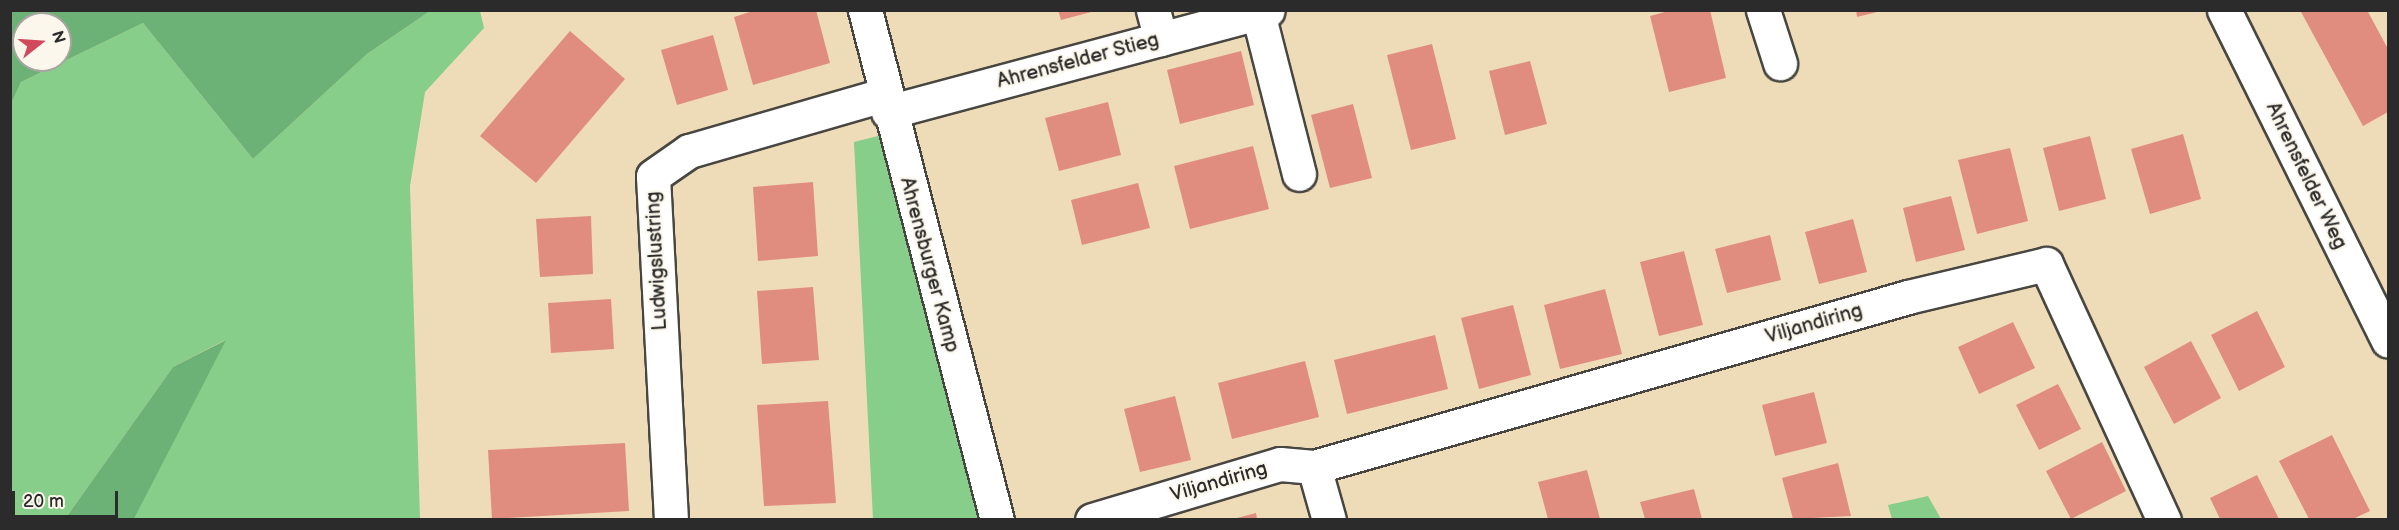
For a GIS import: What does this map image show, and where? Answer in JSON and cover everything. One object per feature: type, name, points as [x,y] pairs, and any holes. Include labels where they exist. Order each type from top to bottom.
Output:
[{"type":"street","name":"Ahrensburger Kamp","points":[[865,10],[886,103],[997,519]]},
{"type":"street","points":[[1763,10],[1779,63]]},
{"type":"street","name":"Ahrensfelder Weg","points":[[2224,10],[2388,341]]},
{"type":"street","name":"Ahrensfelder Stieg","points":[[886,103],[1157,25],[1263,12]]},
{"type":"street","points":[[1263,12],[1299,174]]},
{"type":"street","name":"Ludwigslustring","points":[[671,519],[652,176],[689,151],[886,103]]},
{"type":"street","name":"Viljandiring","points":[[1092,519],[1280,464],[1314,467],[1908,297],[2046,264],[2164,519]]},
{"type":"street","points":[[1314,467],[1329,519]]},
{"type":"green space","points":[[11,10],[430,10],[367,54],[253,159],[143,23],[72,57],[72,12],[12,12],[12,72],[42,72],[21,82],[11,103]]},
{"type":"green space","points":[[430,11],[480,11],[484,28],[425,92],[410,186],[420,519],[134,519],[225,340],[173,367],[65,519],[11,519],[10,103],[21,82],[42,72],[72,72],[72,57],[143,23],[253,159],[367,54]]},
{"type":"green space","points":[[882,135],[984,519],[873,519],[854,142]]},
{"type":"green space","points":[[226,340],[134,519],[65,519],[173,367]]},
{"type":"green space","points":[[1928,496],[1941,519],[1892,519],[1888,505]]},
{"type":"building","points":[[756,10],[816,10],[830,63],[753,85],[734,17]]},
{"type":"building","points":[[1058,10],[1095,10],[1095,11],[1061,20]]},
{"type":"building","points":[[1672,10],[1710,10],[1726,78],[1669,92],[1650,16]]},
{"type":"building","points":[[1856,10],[1881,10],[1881,11],[1857,17]]},
{"type":"building","points":[[2300,10],[2367,10],[2388,49],[2388,112],[2363,126]]},
{"type":"building","points":[[570,31],[625,79],[536,183],[480,136]]},
{"type":"building","points":[[713,35],[728,90],[677,105],[661,50]]},
{"type":"building","points":[[1432,44],[1456,139],[1411,150],[1387,55]]},
{"type":"building","points":[[1241,51],[1254,105],[1180,124],[1167,70]]},
{"type":"building","points":[[1530,61],[1547,124],[1505,135],[1489,71]]},
{"type":"building","points":[[1108,102],[1121,155],[1059,171],[1045,118]]},
{"type":"building","points":[[1353,104],[1372,178],[1330,188],[1311,115]]},
{"type":"building","points":[[2183,134],[2201,199],[2150,214],[2131,149]]},
{"type":"building","points":[[2090,136],[2106,199],[2059,211],[2043,148]]},
{"type":"building","points":[[1253,146],[1269,209],[1190,229],[1174,166]]},
{"type":"building","points":[[2010,148],[2028,221],[1977,234],[1958,160]]},
{"type":"building","points":[[813,182],[818,256],[758,261],[753,187]]},
{"type":"building","points":[[1138,183],[1150,228],[1082,245],[1071,200]]},
{"type":"building","points":[[1951,196],[1965,250],[1916,262],[1903,208]]},
{"type":"building","points":[[591,216],[593,274],[540,277],[536,219]]},
{"type":"building","points":[[1853,219],[1867,272],[1819,284],[1805,232]]},
{"type":"building","points":[[1770,235],[1781,280],[1727,293],[1715,249]]},
{"type":"building","points":[[1684,251],[1703,325],[1659,336],[1640,262]]},
{"type":"building","points":[[813,287],[819,360],[762,364],[757,291]]},
{"type":"building","points":[[1605,289],[1622,354],[1560,369],[1544,305]]},
{"type":"building","points":[[611,299],[614,349],[551,353],[548,303]]},
{"type":"building","points":[[1513,305],[1531,375],[1479,389],[1461,318]]},
{"type":"building","points":[[2257,311],[2285,367],[2239,391],[2211,335]]},
{"type":"building","points":[[2013,322],[2035,368],[1979,394],[1958,347]]},
{"type":"building","points":[[1435,335],[1448,389],[1347,414],[1334,360]]},
{"type":"building","points":[[2191,341],[2221,398],[2174,424],[2144,367]]},
{"type":"building","points":[[1305,361],[1319,417],[1232,439],[1218,383]]},
{"type":"building","points":[[2058,384],[2081,429],[2039,450],[2016,405]]},
{"type":"building","points":[[1814,392],[1827,443],[1775,456],[1762,405]]},
{"type":"building","points":[[1175,396],[1191,460],[1140,472],[1124,409]]},
{"type":"building","points":[[828,401],[836,503],[764,506],[757,405]]},
{"type":"building","points":[[2332,435],[2370,511],[2353,519],[2309,519],[2279,461]]},
{"type":"building","points":[[2102,442],[2126,491],[2071,519],[2046,471]]},
{"type":"building","points":[[625,443],[629,511],[492,519],[488,450]]},
{"type":"building","points":[[1838,463],[1851,516],[1793,519],[1782,478]]},
{"type":"building","points":[[1587,470],[1600,519],[1548,519],[1538,482]]},
{"type":"building","points":[[2257,475],[2279,519],[2220,519],[2210,498]]},
{"type":"building","points":[[1694,489],[1702,519],[1645,519],[1640,502]]},
{"type":"building","points":[[1256,513],[1257,519],[1233,519]]}]
